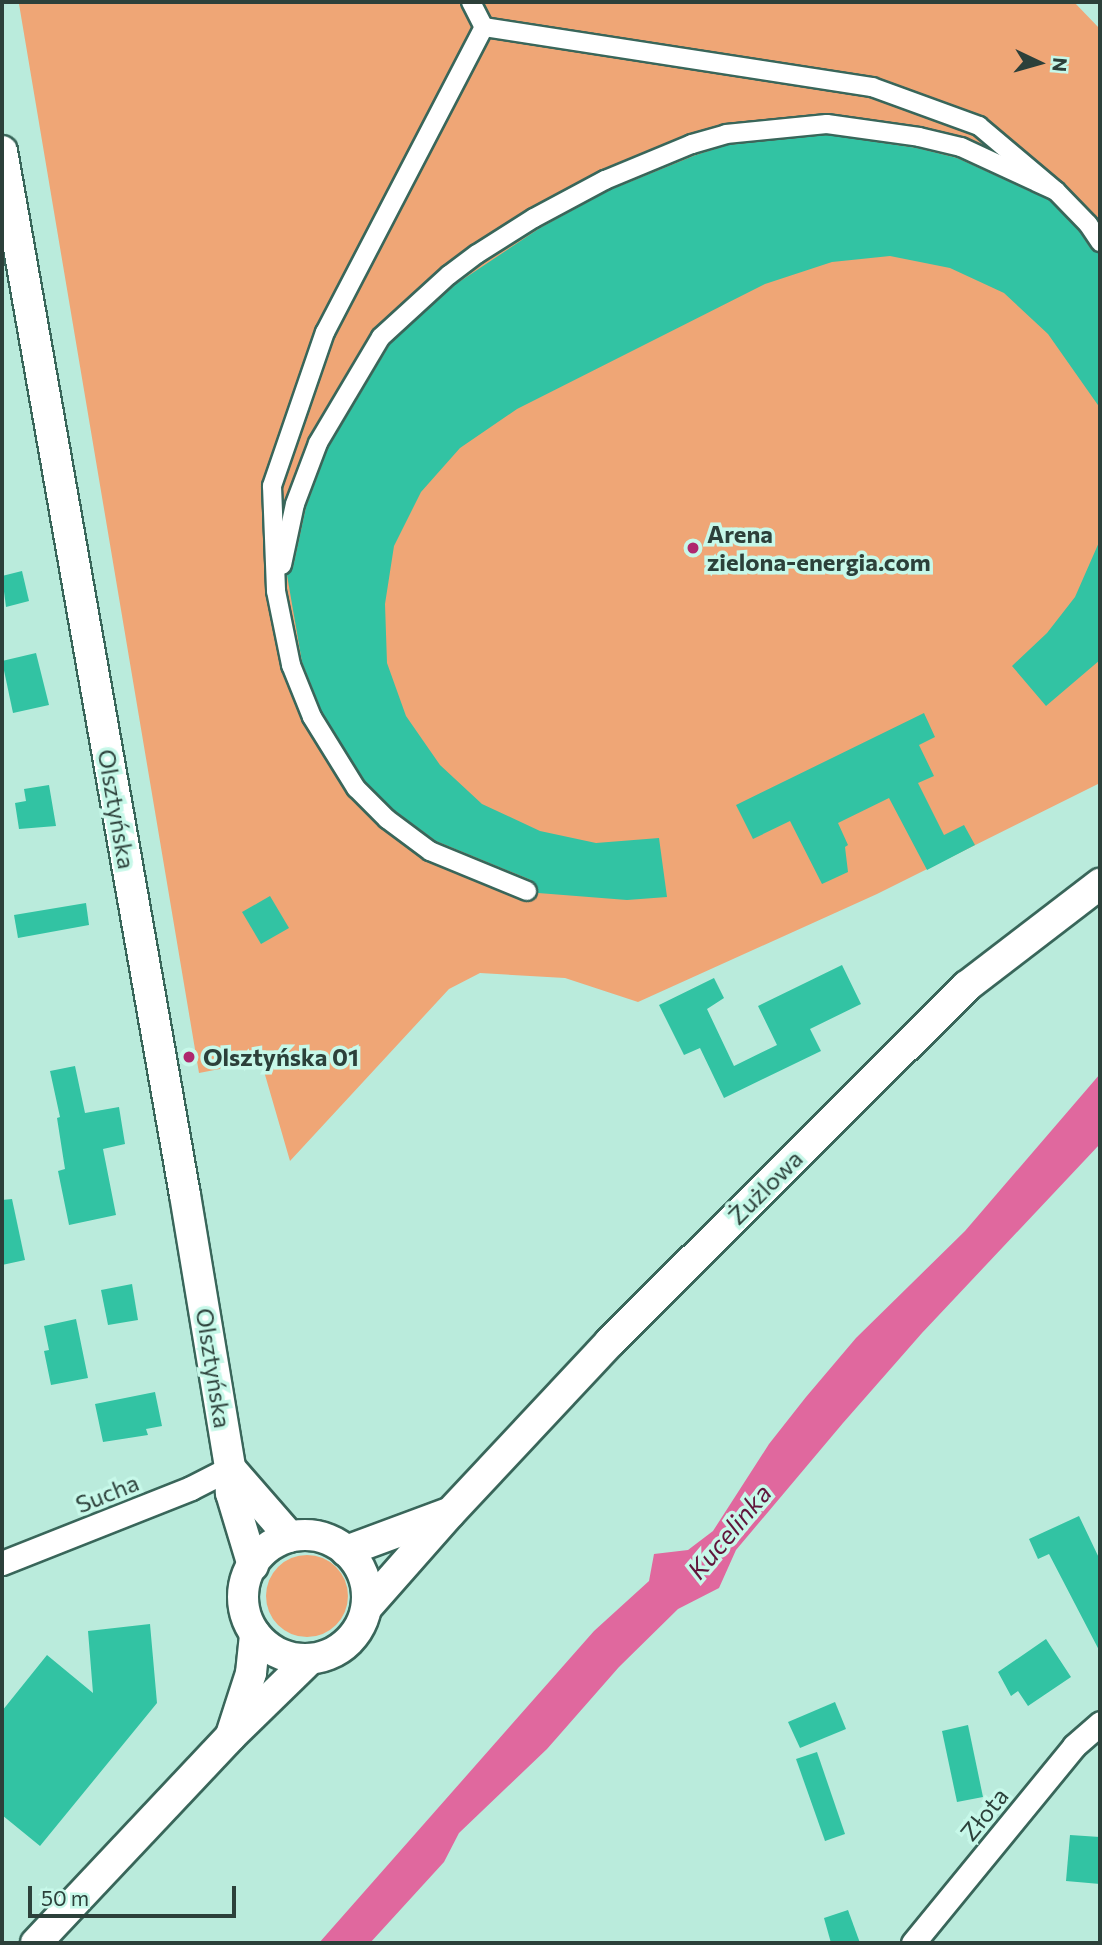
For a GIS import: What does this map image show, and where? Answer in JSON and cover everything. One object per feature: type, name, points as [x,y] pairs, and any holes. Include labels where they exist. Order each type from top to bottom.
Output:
[{"type":"street","points":[[471,2],[484,27]]},
{"type":"street","points":[[484,27],[872,87],[979,126],[1056,191],[1088,224],[1100,242]]},
{"type":"street","points":[[484,27],[325,332],[316,355],[272,486],[276,591],[291,665],[312,717],[356,788],[387,819],[430,851],[527,891]]},
{"type":"street","points":[[276,591],[295,504],[318,443],[382,337],[449,275],[477,254],[534,218],[605,180],[692,144],[726,134],[827,124],[909,135],[961,147],[1056,191]]},
{"type":"street","name":"Olsztyńska","points":[[2,151],[230,1468],[235,1515],[253,1566]]},
{"type":"street","name":"Żużlowa","points":[[367,1607],[450,1513],[610,1342],[967,986],[1100,884]]},
{"type":"street","points":[[230,1468],[289,1537]]},
{"type":"street","name":"Sucha","points":[[2,1563],[191,1488],[230,1468]]},
{"type":"street","name":"Żużlowa","points":[[346,1551],[450,1513]]},
{"type":"street","points":[[310,1535],[329,1540],[346,1551],[360,1567],[366,1587],[367,1607],[360,1627],[347,1644],[330,1655],[309,1660],[289,1658],[270,1648],[255,1634],[246,1616],[243,1596],[247,1576],[253,1566],[272,1545],[289,1537],[310,1535]]},
{"type":"street","points":[[231,1735],[251,1672],[255,1634]]},
{"type":"street","points":[[36,1943],[231,1735],[309,1660]]},
{"type":"street","name":"Złota","points":[[913,1943],[1074,1746],[1100,1723]]},
{"type":"shaded area","points":[[1074,2],[1100,29],[1100,783],[877,894],[638,1002],[565,978],[480,973],[449,989],[290,1161],[261,1061],[199,1073],[19,4]]},
{"type":"shaded area","points":[[307,1555],[323,1558],[336,1567],[345,1580],[348,1596],[345,1612],[336,1625],[323,1634],[307,1637],[291,1634],[278,1625],[269,1612],[266,1596],[269,1580],[278,1567],[291,1558]]},
{"type":"water","name":"Kucelinka","points":[[1100,1074],[1100,1144],[922,1333],[843,1423],[736,1550],[719,1588],[678,1609],[619,1667],[547,1749],[459,1833],[444,1862],[370,1943],[319,1943],[594,1631],[649,1581],[654,1554],[688,1550],[713,1531],[769,1444],[806,1397],[856,1338],[965,1231]]},
{"type":"building","points":[[827,135],[917,148],[957,158],[1049,200],[1079,231],[1091,249],[1100,253],[1100,408],[1048,334],[1004,293],[950,268],[890,256],[832,262],[765,284],[517,409],[460,448],[421,492],[394,546],[385,604],[387,663],[406,716],[440,765],[482,804],[540,831],[596,843],[659,838],[667,897],[627,900],[538,893],[531,880],[436,841],[394,810],[365,781],[322,712],[302,662],[287,575],[293,567],[306,507],[328,448],[390,344],[456,284],[540,228],[610,190],[696,155],[728,145]]},
{"type":"building","points":[[1100,540],[1100,660],[1046,706],[1012,666],[1047,633],[1075,597]]},
{"type":"building","points":[[22,571],[29,601],[6,607],[2,576]]},
{"type":"building","points":[[36,653],[49,705],[13,713],[2,661]]},
{"type":"building","points":[[924,713],[935,737],[919,745],[934,776],[918,783],[944,835],[964,825],[975,845],[927,870],[889,798],[838,823],[848,845],[845,847],[848,872],[822,884],[790,821],[753,839],[736,805]]},
{"type":"building","points":[[49,785],[56,826],[19,829],[15,803],[26,801],[24,789]]},
{"type":"building","points":[[270,896],[289,928],[261,944],[242,912]]},
{"type":"building","points":[[86,903],[89,925],[18,938],[14,915]]},
{"type":"building","points":[[842,965],[861,1004],[810,1029],[821,1051],[724,1098],[700,1048],[684,1055],[659,1005],[714,978],[724,998],[707,1009],[734,1066],[777,1045],[758,1006]]},
{"type":"building","points":[[75,1066],[85,1113],[119,1107],[125,1144],[103,1149],[116,1215],[69,1225],[58,1171],[65,1169],[57,1118],[60,1117],[50,1071]]},
{"type":"building","points":[[12,1199],[25,1260],[2,1265],[2,1200]]},
{"type":"building","points":[[132,1284],[138,1320],[108,1325],[101,1290]]},
{"type":"building","points":[[76,1319],[88,1378],[51,1385],[44,1351],[49,1350],[44,1326]]},
{"type":"building","points":[[155,1392],[162,1426],[146,1429],[148,1435],[103,1442],[95,1404]]},
{"type":"building","points":[[1079,1516],[1100,1560],[1100,1652],[1049,1554],[1038,1559],[1029,1539]]},
{"type":"building","points":[[150,1624],[157,1703],[40,1846],[2,1815],[2,1711],[47,1655],[93,1693],[88,1631]]},
{"type":"building","points":[[1046,1639],[1071,1677],[1028,1706],[1018,1691],[1011,1696],[998,1672]]},
{"type":"building","points":[[835,1702],[846,1729],[800,1748],[788,1722]]},
{"type":"building","points":[[968,1725],[983,1797],[957,1802],[942,1731]]},
{"type":"building","points":[[817,1752],[845,1834],[825,1841],[796,1759]]},
{"type":"building","points":[[1070,1835],[1100,1837],[1100,1884],[1066,1881]]},
{"type":"building","points":[[848,1910],[860,1943],[831,1943],[824,1918]]},
{"type":"place","name":"Arena zielona-energia.com","points":[[693,548]]},
{"type":"place","name":"Olsztyńska 01","points":[[189,1057]]}]
